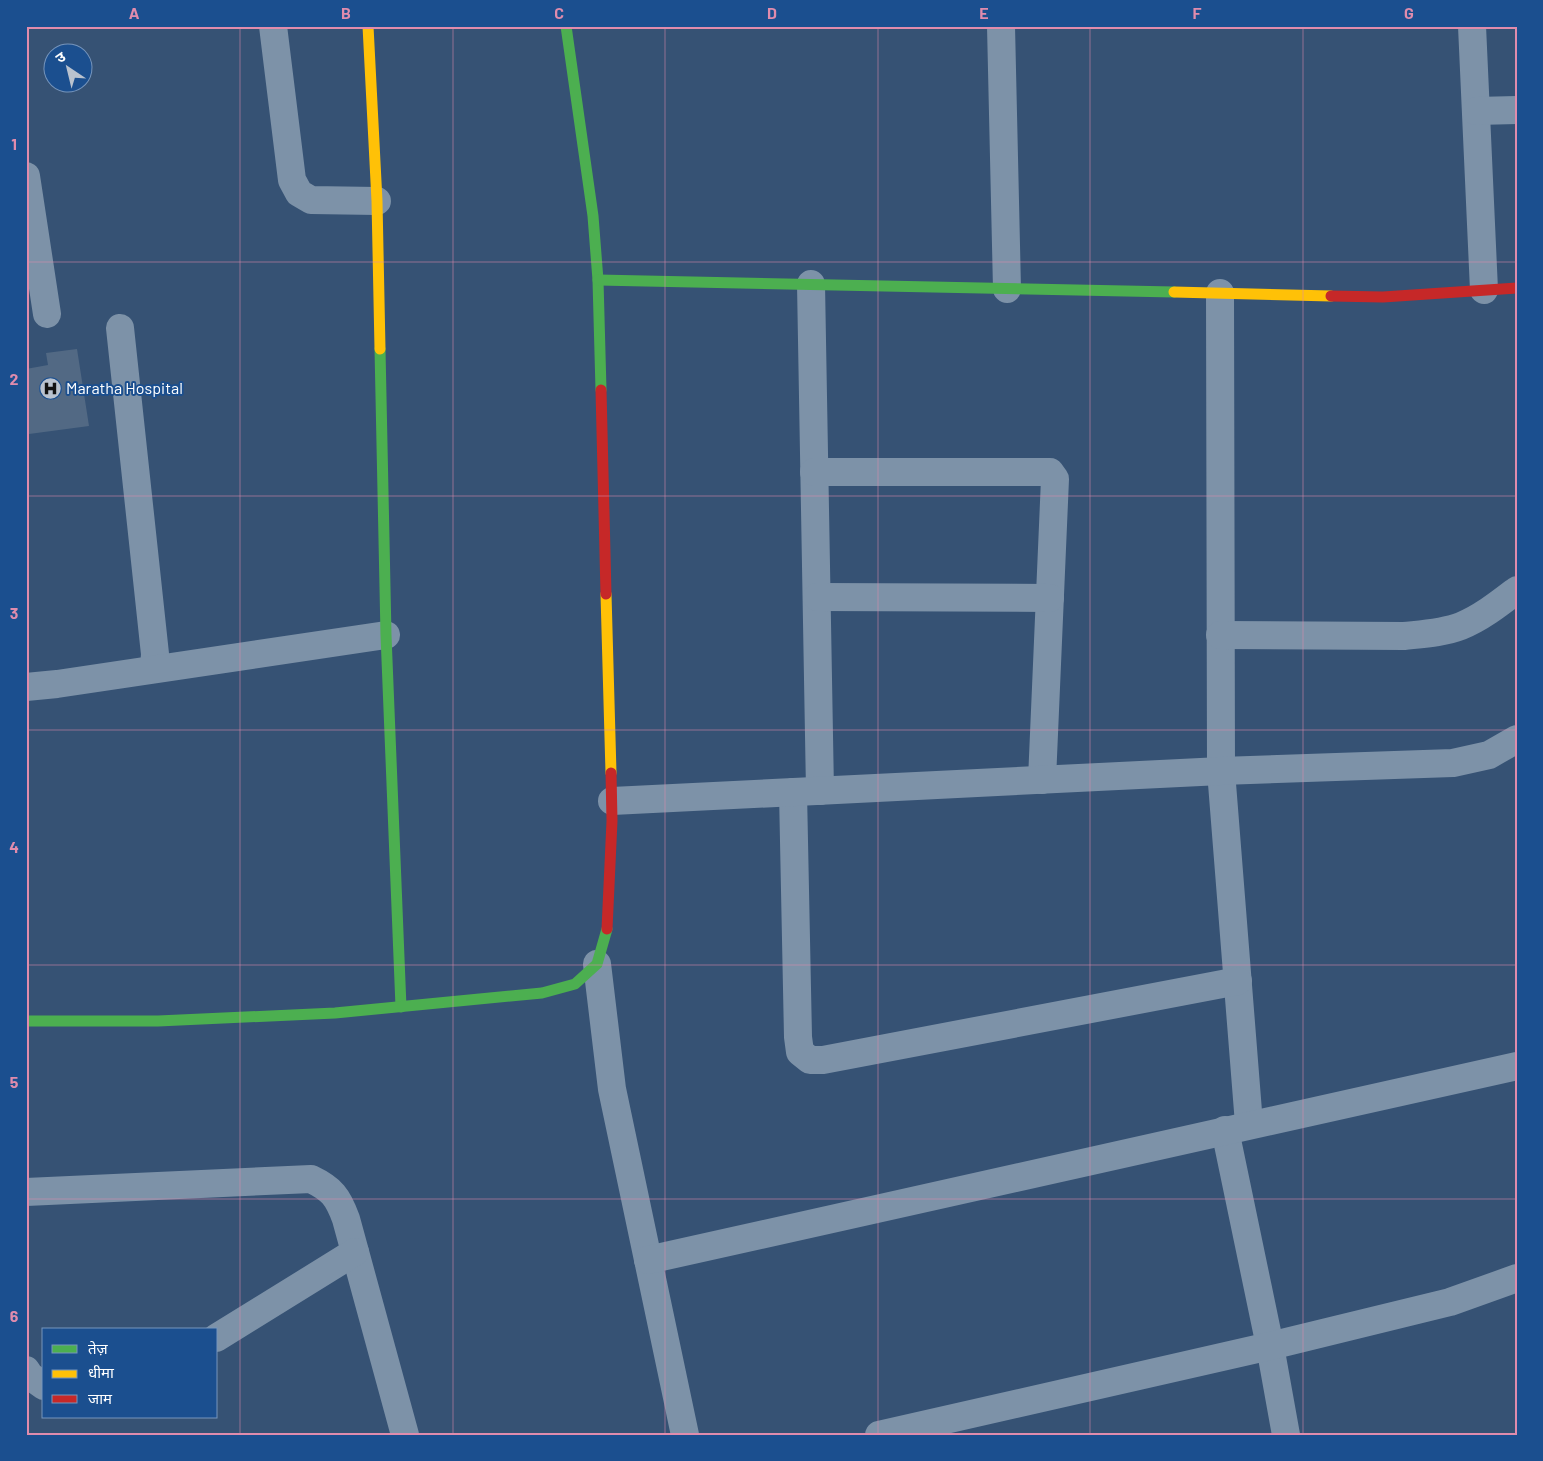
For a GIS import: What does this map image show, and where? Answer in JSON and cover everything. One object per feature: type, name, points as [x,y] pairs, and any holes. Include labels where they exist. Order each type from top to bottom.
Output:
[{"type":"street","points":[[273,26],[292,180],[299,193],[310,200],[377,201]]},
{"type":"street","points":[[368,26],[377,201],[386,635],[402,1006]]},
{"type":"street","points":[[566,26],[593,216],[598,280],[612,801],[607,934],[597,964],[612,1089],[685,1435]]},
{"type":"street","points":[[1002,26],[1007,289]]},
{"type":"street","points":[[1472,26],[1484,290]]},
{"type":"street","points":[[1476,111],[1517,110]]},
{"type":"street","points":[[26,176],[46,314]]},
{"type":"street","points":[[598,280],[1383,297],[1517,288]]},
{"type":"street","points":[[811,284],[820,791]]},
{"type":"street","points":[[1220,293],[1221,771],[1238,981],[1237,1127],[1270,1346],[1286,1435]]},
{"type":"street","points":[[120,328],[155,654],[154,669]]},
{"type":"street","points":[[814,472],[1050,472],[1055,479],[1042,780]]},
{"type":"street","points":[[1220,635],[1404,636],[1430,633],[1462,626],[1497,605],[1517,590]]},
{"type":"street","points":[[817,597],[1050,598]]},
{"type":"street","points":[[26,687],[386,635]]},
{"type":"street","points":[[612,801],[1221,771],[1453,763],[1489,755],[1517,740]]},
{"type":"street","points":[[793,792],[798,1037],[800,1052],[810,1060],[823,1060],[1238,981]]},
{"type":"street","points":[[26,1021],[148,1021],[335,1013],[542,993],[575,984],[597,964]]},
{"type":"street","points":[[648,1260],[1517,1066]]},
{"type":"street","points":[[26,1192],[311,1179],[327,1187],[340,1202],[405,1435]]},
{"type":"street","points":[[218,1337],[355,1252]]},
{"type":"street","points":[[880,1435],[1270,1346],[1450,1302],[1517,1278]]},
{"type":"street","points":[[26,1370],[30,1376],[42,1385]]},
{"type":"building","points":[[77,349],[89,426],[29,434],[26,417],[26,369],[48,365],[46,353]]},
{"type":"traffic: fast","points":[[566,26],[593,216],[598,280],[601,390]]},
{"type":"traffic: fast","points":[[598,280],[1174,292]]},
{"type":"traffic: fast","points":[[380,349],[386,635],[401,1007]]},
{"type":"traffic: fast","points":[[26,1021],[158,1021],[335,1013],[542,993],[575,984],[597,964],[607,929]]},
{"type":"traffic: slow","points":[[368,26],[377,201],[380,349]]},
{"type":"traffic: slow","points":[[1174,292],[1331,296]]},
{"type":"traffic: slow","points":[[606,594],[611,773]]},
{"type":"traffic: jam","points":[[1331,296],[1383,297],[1517,288]]},
{"type":"traffic: jam","points":[[601,390],[606,594]]},
{"type":"traffic: jam","points":[[607,929],[612,821],[611,773]]},
{"type":"place","name":"Maratha Hospital","points":[[50,388]]}]
